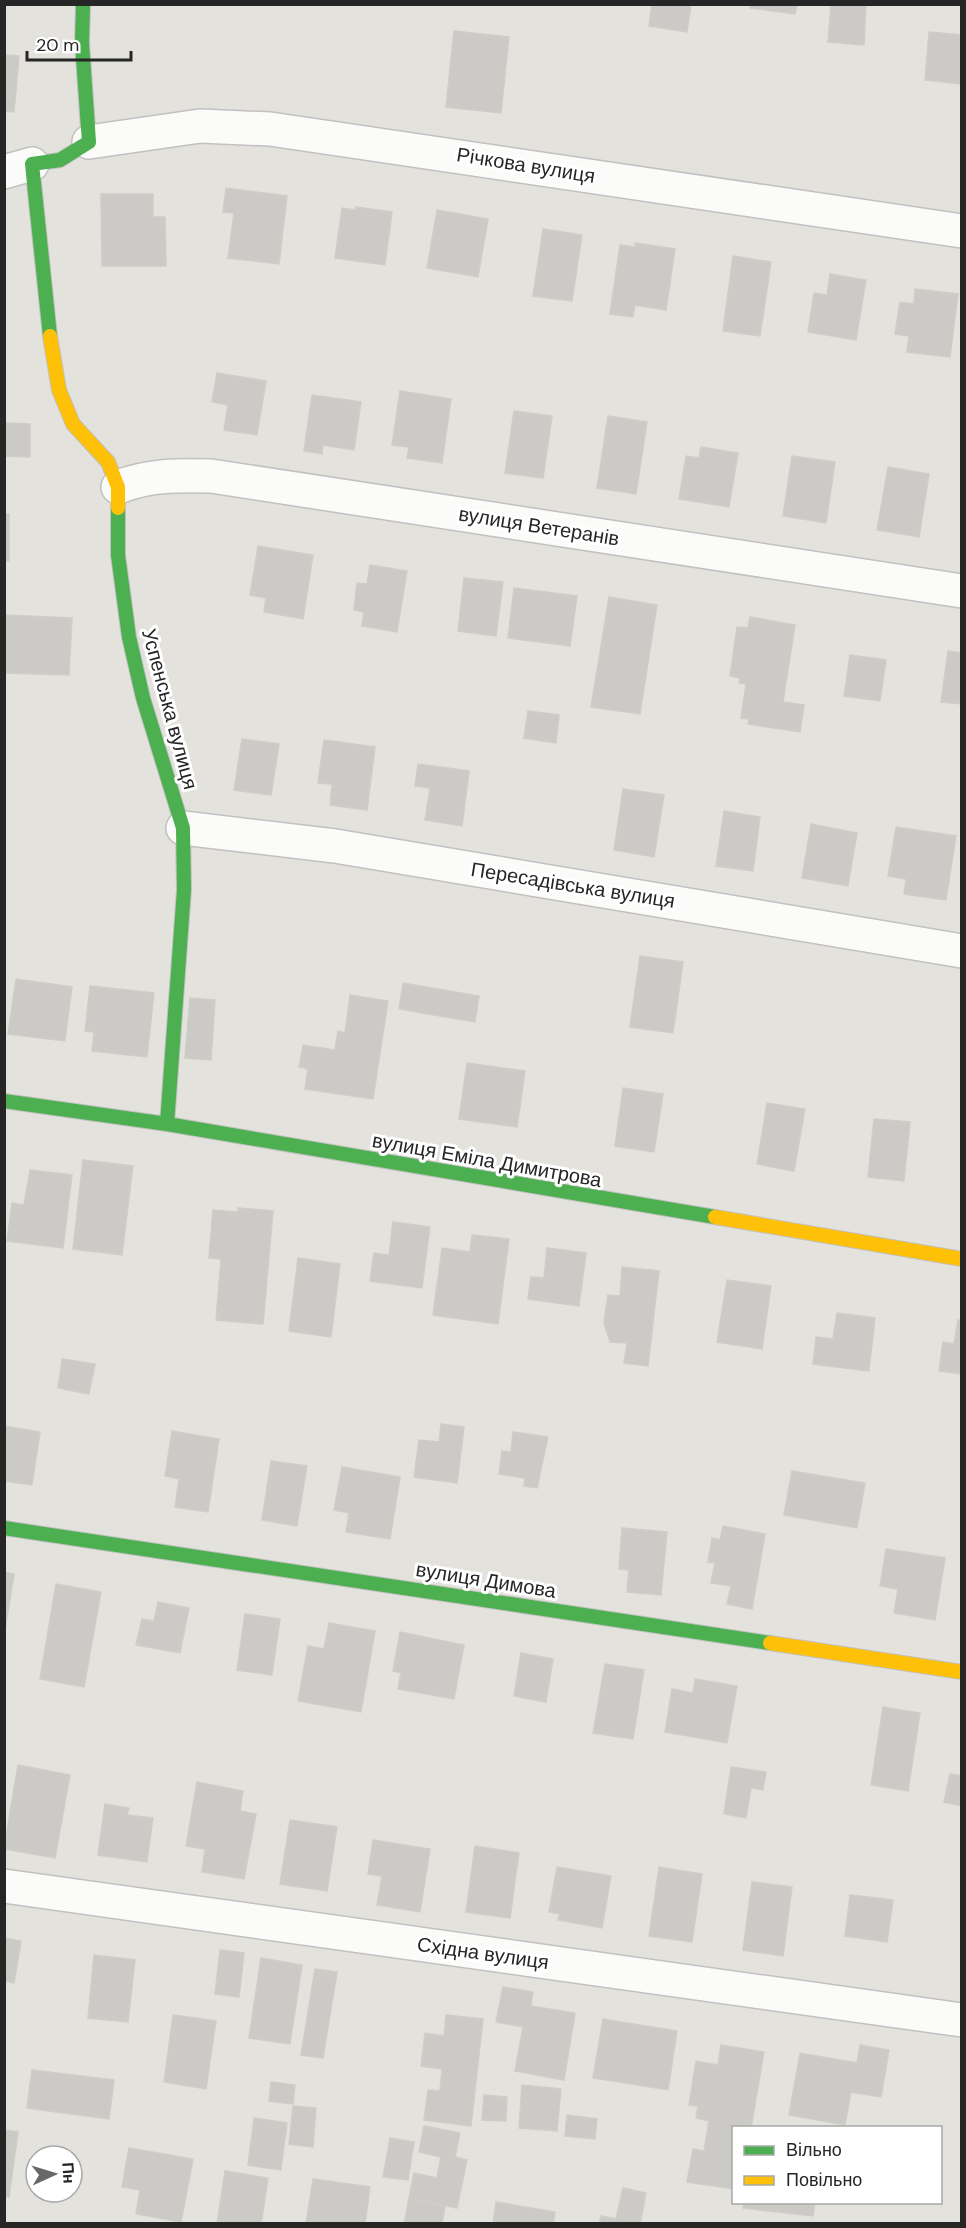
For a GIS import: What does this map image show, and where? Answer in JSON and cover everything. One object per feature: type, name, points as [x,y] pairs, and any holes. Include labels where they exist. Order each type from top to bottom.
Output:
[{"type":"street","points":[[83,4],[82,43],[89,142]]},
{"type":"street","name":"Річкова вулиця","points":[[89,142],[200,126],[270,129],[962,231]]},
{"type":"street","name":"Успенська вулиця","points":[[89,142],[60,160],[18,168],[59,390],[73,424],[108,462],[118,488],[118,555],[129,637],[143,698],[183,828],[184,890],[167,1124]]},
{"type":"street","name":"вулиця Ветеранів","points":[[118,488],[141,478],[173,475],[211,476],[962,591]]},
{"type":"street","name":"Пересадівська вулиця","points":[[183,828],[346,848],[962,951]]},
{"type":"street","name":"вулиця Еміла Димитрова","points":[[4,1101],[167,1124],[962,1259]]},
{"type":"street","name":"вулиця Димова","points":[[4,1528],[962,1671]]},
{"type":"street","name":"Східна вулиця","points":[[4,1886],[962,2020]]},
{"type":"building","points":[[652,4],[691,4],[687,32],[649,26]]},
{"type":"building","points":[[751,4],[797,4],[795,14],[750,8]]},
{"type":"building","points":[[831,4],[866,4],[864,45],[828,42]]},
{"type":"building","points":[[454,31],[509,37],[501,113],[446,107]]},
{"type":"building","points":[[929,32],[962,35],[962,84],[925,80]]},
{"type":"building","points":[[4,55],[19,56],[14,112],[4,111]]},
{"type":"building","points":[[226,188],[287,196],[279,264],[228,258],[234,213],[223,212]]},
{"type":"building","points":[[101,194],[153,194],[153,217],[165,217],[166,266],[102,266]]},
{"type":"building","points":[[356,207],[392,212],[385,265],[335,258],[342,208],[355,210]]},
{"type":"building","points":[[437,210],[488,219],[478,277],[427,268]]},
{"type":"building","points":[[543,229],[582,235],[572,301],[533,296]]},
{"type":"building","points":[[635,243],[675,249],[666,310],[635,305],[633,317],[610,314],[620,245],[635,247]]},
{"type":"building","points":[[733,256],[771,262],[760,336],[723,331]]},
{"type":"building","points":[[830,274],[866,280],[856,340],[808,332],[814,293],[827,295]]},
{"type":"building","points":[[915,289],[958,294],[950,357],[907,352],[909,336],[895,334],[900,302],[914,304]]},
{"type":"building","points":[[217,373],[266,381],[257,435],[224,430],[228,405],[212,402]]},
{"type":"building","points":[[400,391],[451,399],[442,463],[407,458],[409,447],[392,445]]},
{"type":"building","points":[[312,395],[361,402],[354,450],[323,445],[322,454],[304,451]]},
{"type":"building","points":[[514,411],[552,416],[543,478],[505,473]]},
{"type":"building","points":[[608,416],[647,422],[636,494],[597,488]]},
{"type":"building","points":[[4,423],[30,424],[30,457],[4,456]]},
{"type":"building","points":[[701,447],[738,453],[729,507],[679,499],[686,456],[699,458]]},
{"type":"building","points":[[792,456],[835,462],[826,523],[783,516]]},
{"type":"building","points":[[888,467],[929,474],[919,537],[877,530]]},
{"type":"building","points":[[4,514],[9,514],[9,561],[4,561]]},
{"type":"building","points":[[258,546],[313,555],[303,619],[264,612],[266,598],[250,595]]},
{"type":"building","points":[[370,565],[407,571],[397,632],[362,626],[364,612],[354,610],[357,583],[367,584]]},
{"type":"building","points":[[464,578],[503,582],[496,636],[458,631]]},
{"type":"building","points":[[514,588],[577,596],[570,646],[508,638]]},
{"type":"building","points":[[609,597],[657,605],[640,714],[591,707]]},
{"type":"building","points":[[4,615],[72,618],[69,675],[4,673]]},
{"type":"building","points":[[750,617],[795,625],[783,702],[804,705],[800,732],[748,724],[749,719],[741,718],[746,684],[739,683],[740,678],[730,676],[737,627],[748,628]]},
{"type":"building","points":[[948,651],[962,653],[962,704],[941,702]]},
{"type":"building","points":[[850,655],[886,660],[880,701],[844,696]]},
{"type":"building","points":[[528,711],[559,715],[556,743],[524,738]]},
{"type":"building","points":[[242,739],[279,744],[271,795],[234,790]]},
{"type":"building","points":[[324,740],[375,747],[367,810],[330,805],[332,784],[318,783]]},
{"type":"building","points":[[418,764],[469,771],[462,826],[425,820],[430,788],[415,786]]},
{"type":"building","points":[[623,789],[664,795],[654,857],[614,850]]},
{"type":"building","points":[[724,811],[760,817],[753,871],[716,866]]},
{"type":"building","points":[[811,824],[857,833],[848,886],[802,878]]},
{"type":"building","points":[[896,827],[956,836],[946,900],[904,894],[906,879],[888,876]]},
{"type":"building","points":[[640,956],[683,962],[673,1033],[630,1027]]},
{"type":"building","points":[[16,979],[72,987],[65,1041],[8,1034]]},
{"type":"building","points":[[403,983],[479,996],[475,1022],[399,1009]]},
{"type":"building","points":[[90,986],[154,993],[147,1057],[92,1051],[94,1032],[85,1031]]},
{"type":"building","points":[[350,995],[388,1001],[373,1099],[305,1089],[308,1069],[299,1067],[303,1045],[335,1050],[338,1031],[345,1033]]},
{"type":"building","points":[[190,998],[215,1000],[211,1060],[185,1058]]},
{"type":"building","points":[[467,1063],[525,1071],[517,1127],[459,1119]]},
{"type":"building","points":[[623,1088],[663,1094],[654,1152],[615,1146]]},
{"type":"building","points":[[767,1103],[805,1109],[794,1171],[757,1164]]},
{"type":"building","points":[[874,1119],[910,1122],[904,1181],[868,1177]]},
{"type":"building","points":[[83,1160],[133,1166],[122,1255],[73,1249]]},
{"type":"building","points":[[30,1170],[72,1175],[63,1248],[7,1241],[12,1203],[24,1205]]},
{"type":"building","points":[[238,1208],[273,1211],[263,1324],[216,1320],[221,1259],[209,1258],[213,1210],[238,1212]]},
{"type":"building","points":[[393,1222],[430,1227],[422,1288],[370,1281],[374,1253],[389,1255]]},
{"type":"building","points":[[472,1235],[509,1239],[498,1324],[433,1315],[442,1248],[470,1252]]},
{"type":"building","points":[[547,1248],[586,1253],[579,1306],[528,1299],[531,1277],[544,1278]]},
{"type":"building","points":[[298,1258],[340,1264],[331,1337],[289,1331]]},
{"type":"building","points":[[622,1267],[659,1271],[648,1366],[624,1363],[627,1343],[610,1342],[604,1323],[608,1295],[620,1296]]},
{"type":"building","points":[[727,1280],[771,1286],[762,1349],[717,1342]]},
{"type":"building","points":[[837,1313],[875,1318],[869,1371],[813,1364],[816,1337],[833,1339]]},
{"type":"building","points":[[958,1320],[962,1321],[962,1374],[939,1371],[943,1342],[954,1344]]},
{"type":"building","points":[[62,1359],[95,1364],[89,1394],[58,1388]]},
{"type":"building","points":[[441,1424],[464,1427],[457,1483],[414,1477],[419,1440],[439,1442]]},
{"type":"building","points":[[4,1426],[40,1432],[32,1485],[4,1481]]},
{"type":"building","points":[[172,1431],[219,1439],[208,1512],[175,1507],[179,1479],[165,1476]]},
{"type":"building","points":[[513,1432],[548,1437],[537,1488],[524,1486],[525,1478],[499,1474],[502,1451],[511,1452]]},
{"type":"building","points":[[271,1461],[307,1466],[297,1526],[262,1520]]},
{"type":"building","points":[[342,1467],[400,1477],[390,1539],[346,1532],[349,1513],[334,1510]]},
{"type":"building","points":[[792,1471],[865,1483],[857,1528],[784,1515]]},
{"type":"building","points":[[723,1526],[765,1534],[752,1609],[727,1604],[731,1586],[711,1583],[715,1563],[708,1562],[712,1538],[720,1540]]},
{"type":"building","points":[[622,1528],[667,1532],[661,1595],[627,1592],[629,1570],[619,1569]]},
{"type":"building","points":[[886,1549],[945,1558],[935,1620],[894,1613],[898,1589],[880,1586]]},
{"type":"building","points":[[4,1572],[14,1574],[5,1630],[4,1630]]},
{"type":"building","points":[[56,1584],[101,1592],[84,1687],[40,1679]]},
{"type":"building","points":[[158,1602],[189,1608],[180,1653],[136,1645],[142,1619],[154,1621]]},
{"type":"building","points":[[245,1614],[280,1619],[272,1675],[237,1670]]},
{"type":"building","points":[[329,1623],[375,1631],[361,1712],[298,1701],[308,1646],[324,1649]]},
{"type":"building","points":[[400,1632],[464,1645],[454,1699],[398,1689],[401,1673],[393,1671]]},
{"type":"building","points":[[521,1653],[553,1659],[546,1702],[514,1696]]},
{"type":"building","points":[[605,1664],[644,1670],[633,1739],[593,1733]]},
{"type":"building","points":[[695,1679],[737,1686],[727,1743],[665,1732],[672,1689],[693,1693]]},
{"type":"building","points":[[883,1707],[920,1713],[908,1791],[871,1785]]},
{"type":"building","points":[[18,1765],[70,1775],[55,1858],[4,1849]]},
{"type":"building","points":[[731,1767],[766,1772],[763,1790],[751,1788],[746,1818],[724,1814]]},
{"type":"building","points":[[950,1774],[962,1776],[962,1806],[944,1802]]},
{"type":"building","points":[[197,1782],[243,1791],[240,1811],[256,1814],[244,1879],[202,1872],[205,1849],[186,1846]]},
{"type":"building","points":[[105,1804],[129,1808],[127,1815],[153,1818],[147,1862],[98,1855]]},
{"type":"building","points":[[290,1820],[337,1827],[327,1891],[280,1884]]},
{"type":"building","points":[[373,1840],[430,1849],[420,1912],[377,1905],[382,1876],[368,1874]]},
{"type":"building","points":[[475,1846],[519,1853],[510,1918],[466,1912]]},
{"type":"building","points":[[557,1867],[611,1876],[602,1928],[558,1920],[560,1914],[549,1912]]},
{"type":"building","points":[[659,1867],[702,1874],[692,1942],[649,1936]]},
{"type":"building","points":[[752,1882],[792,1887],[783,1956],[743,1950]]},
{"type":"building","points":[[850,1895],[893,1900],[887,1942],[845,1936]]},
{"type":"building","points":[[4,1938],[21,1941],[14,1983],[4,1981]]},
{"type":"building","points":[[220,1950],[244,1953],[239,1997],[215,1994]]},
{"type":"building","points":[[94,1955],[135,1960],[128,2022],[88,2018]]},
{"type":"building","points":[[261,1958],[302,1965],[290,2044],[249,2038]]},
{"type":"building","points":[[315,1969],[337,1972],[323,2058],[301,2055]]},
{"type":"building","points":[[503,1987],[533,1992],[531,2006],[575,2013],[564,2080],[515,2071],[523,2027],[496,2022]]},
{"type":"building","points":[[173,2015],[216,2021],[206,2089],[164,2082]]},
{"type":"building","points":[[446,2015],[483,2019],[471,2126],[424,2120],[428,2090],[440,2091],[442,2069],[421,2066],[425,2033],[444,2036]]},
{"type":"building","points":[[603,2019],[677,2031],[668,2090],[593,2078]]},
{"type":"building","points":[[721,2045],[764,2052],[751,2126],[732,2126],[732,2189],[687,2182],[693,2149],[704,2151],[709,2121],[696,2118],[698,2106],[689,2105],[696,2061],[718,2065]]},
{"type":"building","points":[[860,2045],[889,2050],[881,2097],[851,2092],[845,2125],[789,2115],[800,2053],[857,2063]]},
{"type":"building","points":[[32,2070],[114,2080],[109,2119],[27,2108]]},
{"type":"building","points":[[271,2082],[295,2085],[293,2104],[269,2101]]},
{"type":"building","points":[[522,2085],[561,2089],[557,2131],[519,2128]]},
{"type":"building","points":[[484,2095],[507,2097],[506,2121],[482,2120]]},
{"type":"building","points":[[293,2106],[316,2108],[313,2147],[289,2144]]},
{"type":"building","points":[[567,2115],[597,2119],[595,2139],[565,2136]]},
{"type":"building","points":[[254,2118],[287,2123],[281,2170],[248,2165]]},
{"type":"building","points":[[424,2126],[460,2133],[455,2157],[467,2160],[457,2208],[409,2198],[414,2173],[437,2178],[441,2157],[419,2152]]},
{"type":"building","points":[[4,2130],[18,2132],[9,2197],[4,2196]]},
{"type":"building","points":[[390,2138],[414,2142],[408,2180],[383,2177]]},
{"type":"building","points":[[129,2148],[193,2159],[181,2222],[136,2214],[140,2190],[122,2187]]},
{"type":"building","points":[[225,2171],[268,2178],[261,2224],[217,2224]]},
{"type":"building","points":[[313,2179],[370,2187],[365,2224],[306,2224]]},
{"type":"building","points":[[623,2188],[646,2193],[640,2224],[599,2224],[601,2216],[616,2219]]},
{"type":"building","points":[[409,2198],[445,2206],[442,2224],[404,2224]]},
{"type":"building","points":[[496,2202],[555,2212],[553,2224],[493,2224]]},
{"type":"building","points":[[743,2204],[815,2204],[813,2216],[743,2208]]},
{"type":"traffic: fast","points":[[50,336],[32,164],[60,160],[89,142],[82,43],[83,4]]},
{"type":"traffic: fast","points":[[118,508],[118,555],[129,637],[143,698],[183,828],[184,890],[167,1124]]},
{"type":"traffic: fast","points":[[4,1101],[167,1124],[715,1217]]},
{"type":"traffic: fast","points":[[4,1528],[770,1643]]},
{"type":"traffic: slow","points":[[50,336],[59,390],[73,424],[108,462],[118,487],[118,508]]},
{"type":"traffic: slow","points":[[715,1217],[962,1259]]},
{"type":"traffic: slow","points":[[770,1643],[962,1672]]}]
